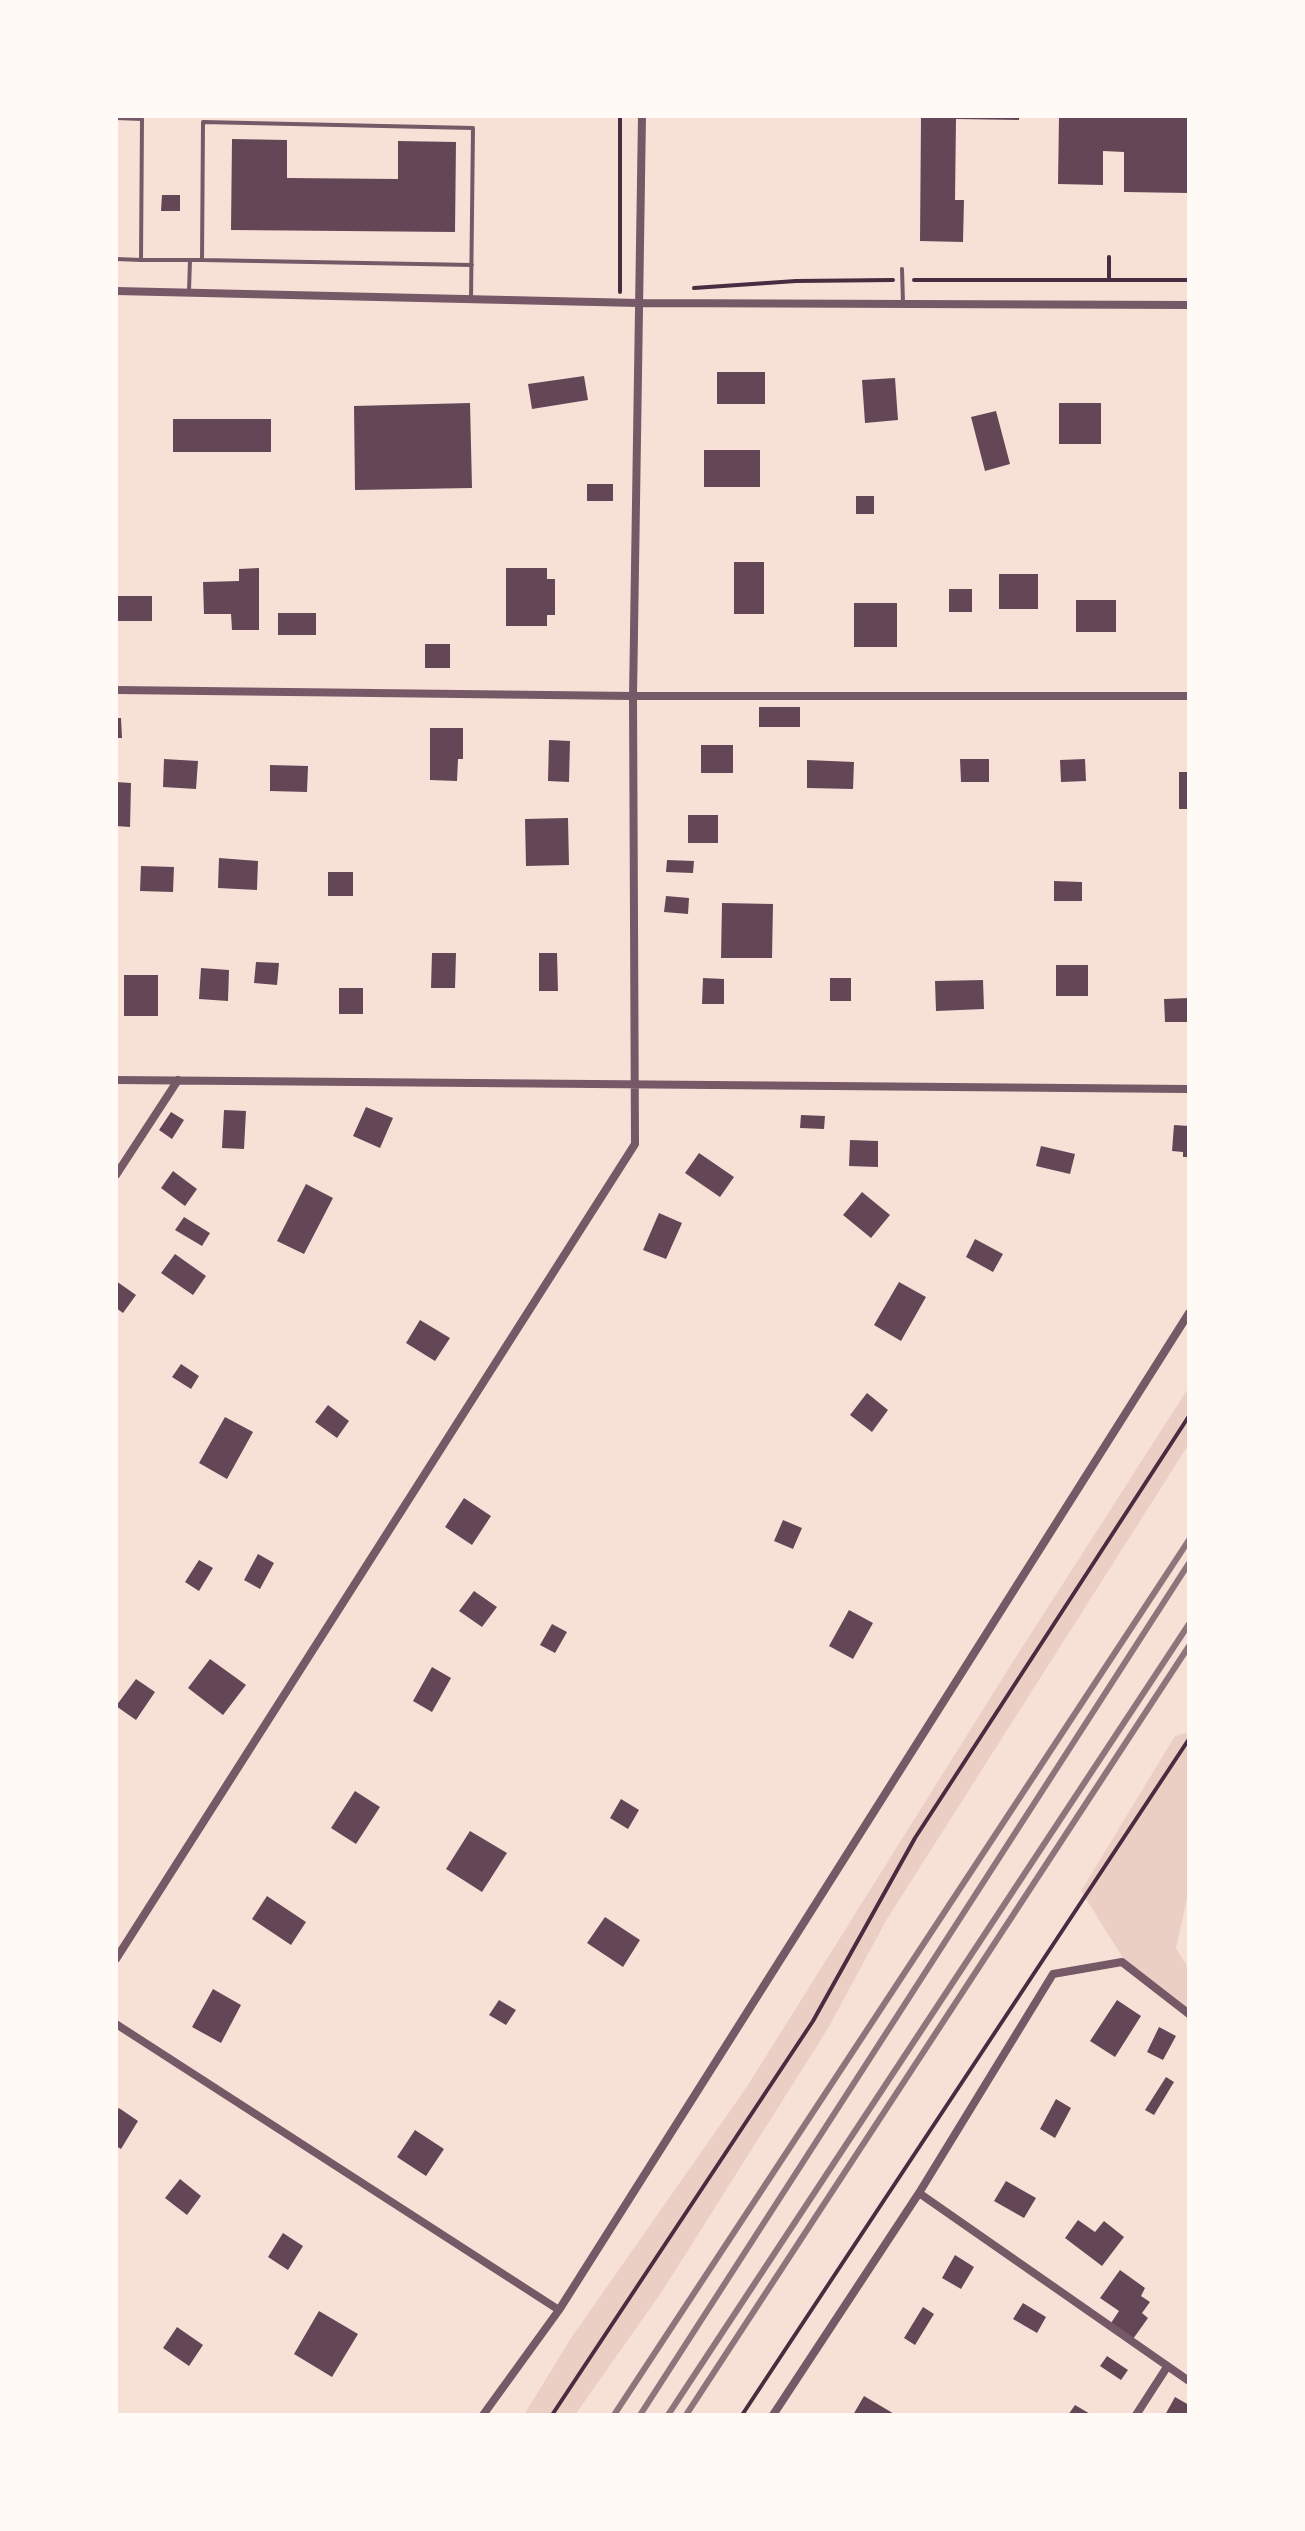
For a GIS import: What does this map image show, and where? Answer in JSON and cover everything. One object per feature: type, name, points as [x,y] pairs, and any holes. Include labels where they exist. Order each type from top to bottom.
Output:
[{"type":"street","points":[[116,1959],[635,1144],[633,696],[642,116]]},
{"type":"street","points":[[116,291],[638,303],[1189,305]]},
{"type":"street","points":[[116,690],[633,696],[1189,696]]},
{"type":"street","points":[[116,1080],[1189,1089]]},
{"type":"street","points":[[116,1175],[178,1080]]},
{"type":"street","points":[[483,2415],[559,2310],[1189,1313]]},
{"type":"street","points":[[773,2415],[919,2193],[1053,1974],[1122,1962],[1189,2014]]},
{"type":"street","points":[[116,2024],[559,2310]]},
{"type":"street","points":[[919,2193],[1189,2381]]},
{"type":"street","points":[[1136,2415],[1167,2367]]},
{"type":"lane","points":[[116,118],[142,119],[141,260]]},
{"type":"lane","points":[[202,260],[203,122],[473,128],[471,299]]},
{"type":"lane","points":[[116,259],[472,265]]},
{"type":"lane","points":[[189,291],[190,260]]},
{"type":"lane","points":[[902,269],[903,304]]},
{"type":"path","points":[[620,116],[620,302]]},
{"type":"path","points":[[1109,257],[1109,279]]},
{"type":"path","points":[[686,288],[796,281],[1189,280]]},
{"type":"path","points":[[620,291],[638,287]]},
{"type":"path","points":[[552,2415],[813,2021],[915,1838],[1189,1416]]},
{"type":"path","points":[[742,2415],[1189,1739]]},
{"type":"shaded area","points":[[1189,1387],[1189,1444],[887,1919],[827,2030],[663,2290],[575,2415],[524,2415],[571,2338],[746,2088]]},
{"type":"shaded area","points":[[1189,1732],[1189,1890],[1176,1948],[1189,1969],[1189,2010],[1123,1958],[1081,1891],[1175,1736]]},
{"type":"building","points":[[921,116],[1019,116],[1019,120],[956,119],[955,200],[964,200],[963,242],[920,241]]},
{"type":"building","points":[[1059,116],[1189,116],[1189,193],[1124,192],[1124,152],[1103,151],[1103,185],[1058,184]]},
{"type":"building","points":[[232,139],[287,140],[287,178],[398,179],[398,141],[456,142],[455,232],[231,230]]},
{"type":"building","points":[[162,195],[180,195],[180,211],[161,211]]},
{"type":"building","points":[[717,372],[765,372],[765,404],[717,404]]},
{"type":"building","points":[[584,376],[588,400],[532,409],[528,384]]},
{"type":"building","points":[[895,378],[898,420],[865,423],[862,380]]},
{"type":"building","points":[[470,403],[472,488],[355,490],[354,406]]},
{"type":"building","points":[[1059,403],[1101,403],[1101,444],[1059,444]]},
{"type":"building","points":[[996,411],[1010,464],[985,471],[971,417]]},
{"type":"building","points":[[173,419],[271,419],[271,452],[173,452]]},
{"type":"building","points":[[704,450],[760,450],[760,487],[704,487]]},
{"type":"building","points":[[587,484],[613,484],[613,501],[587,501]]},
{"type":"building","points":[[856,496],[874,496],[874,514],[856,514]]},
{"type":"building","points":[[734,562],[764,562],[764,614],[734,614]]},
{"type":"building","points":[[259,568],[259,630],[232,630],[231,614],[204,614],[203,582],[239,581],[239,569]]},
{"type":"building","points":[[506,568],[547,568],[547,579],[555,579],[555,615],[547,615],[547,626],[506,626]]},
{"type":"building","points":[[999,574],[1038,574],[1038,609],[999,609]]},
{"type":"building","points":[[949,589],[972,589],[972,612],[949,612]]},
{"type":"building","points":[[116,596],[152,596],[152,621],[116,621]]},
{"type":"building","points":[[1076,600],[1116,600],[1116,632],[1076,632]]},
{"type":"building","points":[[854,603],[897,603],[897,647],[854,647]]},
{"type":"building","points":[[278,613],[316,613],[316,635],[278,635]]},
{"type":"building","points":[[425,644],[450,644],[450,668],[425,668]]},
{"type":"building","points":[[759,707],[800,707],[800,727],[759,727]]},
{"type":"building","points":[[116,718],[121,718],[122,738],[116,738]]},
{"type":"building","points":[[430,728],[463,728],[463,759],[458,759],[457,781],[430,780]]},
{"type":"building","points":[[549,740],[570,741],[569,782],[548,781]]},
{"type":"building","points":[[701,745],[733,745],[733,773],[701,773]]},
{"type":"building","points":[[164,759],[198,761],[196,789],[163,787]]},
{"type":"building","points":[[960,759],[989,759],[989,782],[961,782]]},
{"type":"building","points":[[1085,759],[1086,781],[1061,782],[1060,760]]},
{"type":"building","points":[[807,760],[854,762],[853,789],[807,788]]},
{"type":"building","points":[[270,765],[308,766],[307,792],[270,791]]},
{"type":"building","points":[[1179,772],[1189,772],[1189,809],[1179,809]]},
{"type":"building","points":[[116,782],[131,783],[130,827],[116,826]]},
{"type":"building","points":[[688,815],[718,815],[718,843],[688,843]]},
{"type":"building","points":[[568,818],[569,865],[526,866],[525,819]]},
{"type":"building","points":[[219,858],[258,861],[257,890],[218,888]]},
{"type":"building","points":[[667,860],[694,861],[693,873],[666,872]]},
{"type":"building","points":[[141,866],[174,867],[173,892],[140,891]]},
{"type":"building","points":[[328,872],[353,872],[353,896],[328,896]]},
{"type":"building","points":[[1054,881],[1082,882],[1082,901],[1054,901]]},
{"type":"building","points":[[666,896],[689,898],[688,914],[664,912]]},
{"type":"building","points":[[722,903],[773,904],[772,958],[721,958]]},
{"type":"building","points":[[432,953],[456,953],[455,988],[431,988]]},
{"type":"building","points":[[539,953],[557,953],[558,991],[539,991]]},
{"type":"building","points":[[256,962],[279,963],[277,985],[254,983]]},
{"type":"building","points":[[1056,965],[1088,965],[1088,996],[1056,996]]},
{"type":"building","points":[[201,968],[229,970],[228,1001],[199,999]]},
{"type":"building","points":[[124,975],[158,975],[158,1016],[124,1016]]},
{"type":"building","points":[[703,978],[724,979],[724,1004],[702,1004]]},
{"type":"building","points":[[830,978],[851,978],[851,1001],[830,1001]]},
{"type":"building","points":[[983,980],[984,1009],[936,1011],[935,981]]},
{"type":"building","points":[[339,988],[363,988],[363,1014],[339,1014]]},
{"type":"building","points":[[1189,998],[1189,1022],[1165,1022],[1164,999]]},
{"type":"building","points":[[366,1107],[393,1118],[380,1148],[353,1136]]},
{"type":"building","points":[[224,1110],[246,1111],[244,1149],[222,1148]]},
{"type":"building","points":[[171,1112],[184,1120],[172,1139],[159,1130]]},
{"type":"building","points":[[801,1115],[825,1116],[824,1129],[800,1128]]},
{"type":"building","points":[[1174,1125],[1189,1126],[1189,1157],[1183,1157],[1183,1152],[1172,1151]]},
{"type":"building","points":[[850,1140],[878,1141],[878,1167],[849,1166]]},
{"type":"building","points":[[1041,1146],[1075,1154],[1070,1174],[1036,1166]]},
{"type":"building","points":[[699,1153],[734,1177],[720,1197],[685,1173]]},
{"type":"building","points":[[173,1171],[197,1189],[185,1206],[161,1188]]},
{"type":"building","points":[[306,1184],[333,1198],[304,1254],[277,1241]]},
{"type":"building","points":[[862,1192],[890,1215],[871,1238],[843,1215]]},
{"type":"building","points":[[659,1213],[682,1223],[666,1259],[643,1250]]},
{"type":"building","points":[[184,1217],[210,1233],[202,1246],[175,1230]]},
{"type":"building","points":[[975,1239],[1003,1254],[993,1272],[966,1257]]},
{"type":"building","points":[[175,1254],[206,1276],[193,1295],[161,1273]]},
{"type":"building","points":[[116,1281],[136,1295],[123,1313],[116,1308]]},
{"type":"building","points":[[899,1282],[926,1297],[901,1341],[874,1325]]},
{"type":"building","points":[[420,1320],[450,1338],[435,1361],[406,1343]]},
{"type":"building","points":[[181,1364],[199,1376],[191,1389],[172,1377]]},
{"type":"building","points":[[867,1393],[888,1410],[872,1432],[850,1415]]},
{"type":"building","points":[[328,1405],[349,1421],[337,1438],[315,1422]]},
{"type":"building","points":[[225,1417],[253,1432],[227,1479],[199,1463]]},
{"type":"building","points":[[464,1498],[491,1516],[472,1545],[445,1527]]},
{"type":"building","points":[[783,1520],[802,1528],[793,1549],[774,1541]]},
{"type":"building","points":[[258,1554],[274,1563],[260,1589],[244,1580]]},
{"type":"building","points":[[199,1560],[213,1568],[199,1591],[185,1582]]},
{"type":"building","points":[[474,1591],[497,1607],[482,1627],[459,1611]]},
{"type":"building","points":[[849,1610],[873,1623],[853,1659],[829,1646]]},
{"type":"building","points":[[552,1624],[567,1632],[555,1653],[540,1645]]},
{"type":"building","points":[[210,1659],[246,1685],[223,1715],[188,1688]]},
{"type":"building","points":[[432,1667],[451,1678],[432,1712],[413,1701]]},
{"type":"building","points":[[136,1679],[155,1692],[136,1720],[116,1706]]},
{"type":"building","points":[[355,1791],[380,1807],[356,1844],[331,1828]]},
{"type":"building","points":[[621,1799],[639,1810],[628,1829],[610,1818]]},
{"type":"building","points":[[470,1831],[507,1853],[482,1892],[446,1869]]},
{"type":"building","points":[[267,1896],[306,1922],[291,1945],[252,1919]]},
{"type":"building","points":[[605,1917],[640,1940],[623,1967],[587,1943]]},
{"type":"building","points":[[213,1989],[241,2005],[221,2043],[192,2027]]},
{"type":"building","points":[[499,2000],[516,2010],[506,2025],[489,2015]]},
{"type":"building","points":[[1117,2000],[1141,2016],[1115,2057],[1090,2041]]},
{"type":"building","points":[[1159,2027],[1176,2036],[1163,2060],[1147,2052]]},
{"type":"building","points":[[1166,2077],[1174,2082],[1154,2115],[1145,2110]]},
{"type":"building","points":[[1056,2099],[1071,2108],[1055,2138],[1040,2129]]},
{"type":"building","points":[[119,2108],[138,2121],[121,2149],[116,2146],[116,2112]]},
{"type":"building","points":[[415,2130],[444,2149],[426,2176],[397,2157]]},
{"type":"building","points":[[180,2179],[201,2196],[187,2215],[165,2198]]},
{"type":"building","points":[[1006,2181],[1036,2198],[1024,2218],[994,2201]]},
{"type":"building","points":[[1078,2220],[1095,2232],[1104,2221],[1124,2237],[1102,2266],[1065,2238]]},
{"type":"building","points":[[283,2233],[303,2246],[288,2270],[268,2257]]},
{"type":"building","points":[[955,2255],[974,2267],[961,2289],[942,2278]]},
{"type":"building","points":[[1120,2270],[1145,2288],[1141,2296],[1150,2302],[1142,2313],[1148,2318],[1133,2339],[1111,2323],[1119,2311],[1100,2298]]},
{"type":"building","points":[[1023,2303],[1046,2317],[1037,2333],[1013,2319]]},
{"type":"building","points":[[923,2307],[934,2314],[915,2345],[904,2338]]},
{"type":"building","points":[[319,2311],[358,2334],[332,2377],[294,2354]]},
{"type":"building","points":[[177,2327],[203,2345],[189,2366],[163,2348]]},
{"type":"building","points":[[1107,2356],[1128,2370],[1121,2380],[1100,2366]]},
{"type":"building","points":[[864,2396],[896,2415],[853,2415]]},
{"type":"building","points":[[1175,2397],[1189,2405],[1188,2415],[1165,2415]]},
{"type":"building","points":[[1075,2405],[1092,2415],[1068,2415]]},
{"type":"railway","points":[[614,2415],[1189,1540]]},
{"type":"railway","points":[[640,2415],[1189,1563]]},
{"type":"railway","points":[[668,2415],[1189,1624]]},
{"type":"railway","points":[[686,2415],[1189,1646]]}]
